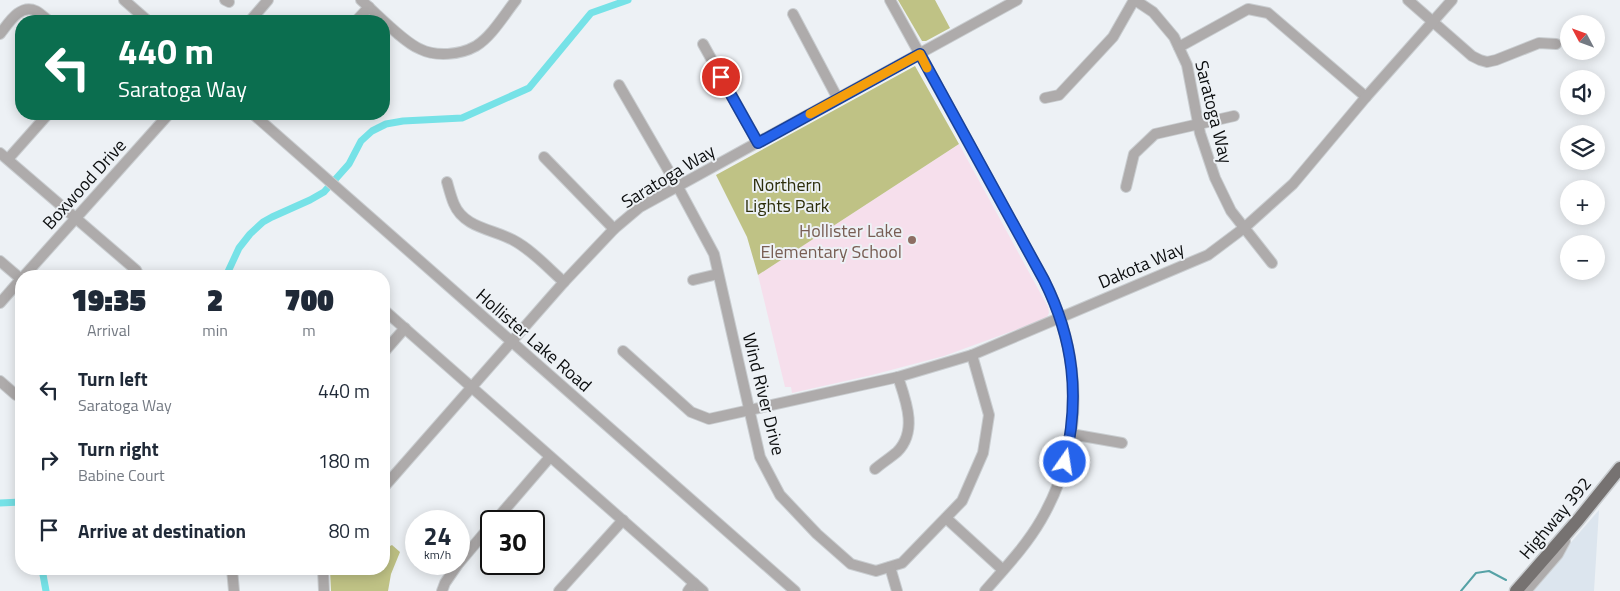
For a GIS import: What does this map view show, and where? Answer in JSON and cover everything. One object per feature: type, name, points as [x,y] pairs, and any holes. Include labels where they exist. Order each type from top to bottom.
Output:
[{"type":"main road","name":"Highway 392","points":[[1516,591],[1578,520],[1620,468]]},
{"type":"street","points":[[124,0],[141,15]]},
{"type":"street","points":[[255,15],[268,0]]},
{"type":"street","points":[[390,26],[419,49],[432,54],[461,52],[475,46],[487,37],[516,0]]},
{"type":"street","points":[[890,0],[1044,280],[1060,317],[1070,352],[1074,394],[1072,434],[1065,462],[1051,502],[1029,538],[985,591]]},
{"type":"street","points":[[994,0],[1000,10]]},
{"type":"street","name":"Saratoga Way","points":[[390,480],[564,282],[614,229],[640,208],[1017,0]]},
{"type":"street","points":[[1045,98],[1059,95],[1113,37],[1135,0]]},
{"type":"street","name":"Saratoga Way","points":[[1135,0],[1153,12],[1174,36],[1187,64],[1198,124],[1215,178],[1231,211],[1272,263]]},
{"type":"street","points":[[1408,0],[1472,56],[1480,60],[1487,62],[1496,60],[1540,43],[1556,44]]},
{"type":"street","name":"Dakota Way","points":[[623,352],[691,412],[709,419],[898,376],[972,355],[1208,254],[1244,228],[1293,184],[1366,97],[1452,0]]},
{"type":"street","points":[[365,4],[377,15]]},
{"type":"street","points":[[15,15],[25,9],[31,9],[42,15]]},
{"type":"street","points":[[1179,47],[1248,9],[1268,13],[1366,97]]},
{"type":"street","points":[[793,14],[838,99]]},
{"type":"street","points":[[0,34],[15,15]]},
{"type":"street","points":[[703,44],[758,143]]},
{"type":"street","name":"Wind River Drive","points":[[619,85],[714,254],[760,457],[780,495],[817,534],[851,564],[876,571],[890,567]]},
{"type":"street","points":[[1126,186],[1134,154],[1155,134],[1234,116]]},
{"type":"street","points":[[42,120],[4,156],[136,270]]},
{"type":"street","name":"Boxwood Drive","points":[[29,270],[164,120]]},
{"type":"street","name":"Hollister Lake Road","points":[[259,120],[795,591]]},
{"type":"street","points":[[544,156],[614,229]]},
{"type":"street","points":[[447,182],[454,207],[468,221],[513,240],[564,282]]},
{"type":"street","points":[[0,261],[15,274]]},
{"type":"street","points":[[693,280],[718,274]]},
{"type":"street","points":[[0,303],[15,286]]},
{"type":"street","points":[[390,315],[623,520],[691,587],[703,591]]},
{"type":"street","points":[[390,345],[404,328]]},
{"type":"street","points":[[897,591],[890,567],[902,562],[962,501],[983,453],[989,416],[972,355]]},
{"type":"street","points":[[875,469],[897,452],[904,443],[908,432],[910,420],[898,376]]},
{"type":"street","points":[[0,381],[15,394]]},
{"type":"street","points":[[1072,434],[1122,443]]},
{"type":"street","points":[[504,510],[550,457]]},
{"type":"street","points":[[946,518],[1004,570]]},
{"type":"street","points":[[559,591],[623,520]]},
{"type":"street","points":[[1526,591],[1558,554],[1578,520]]},
{"type":"street","points":[[470,549],[480,538]]},
{"type":"street","points":[[233,575],[234,591]]},
{"type":"street","points":[[323,575],[324,591]]},
{"type":"street","points":[[442,591],[444,583],[450,575]]},
{"type":"shaded area","name":"Hollister Lake Elementary School","points":[[959,144],[1048,307],[1049,313],[1047,317],[944,356],[792,393],[791,387],[785,387],[758,275]]},
{"type":"shaded area","points":[[1599,510],[1594,591],[1529,591]]},
{"type":"green space","points":[[898,0],[935,0],[950,28],[926,41],[922,41]]},
{"type":"green space","name":"Northern Lights Park","points":[[915,66],[959,144],[758,275],[747,237],[716,175]]},
{"type":"green space","points":[[392,545],[400,552],[391,574],[388,591],[331,591],[330,575],[390,575],[390,546]]},
{"type":"waterway","points":[[229,270],[239,248],[250,234],[263,222],[324,192],[349,164],[361,141],[372,131],[386,124],[403,121],[462,118],[529,88],[591,13],[628,0]]},
{"type":"waterway","points":[[0,503],[15,502]]},
{"type":"waterway","points":[[1461,591],[1476,573],[1489,571],[1506,580]]},
{"type":"waterway","points":[[43,575],[46,591]]},
{"type":"slow traffic","points":[[810,114],[920,54],[927,68]]},
{"type":"place","name":"Hollister Lake Elementary School","points":[[912,240]]},
{"type":"route","points":[[721,77],[758,143],[920,54],[1044,280],[1060,317],[1070,352],[1074,394],[1072,434],[1065,462]]}]
